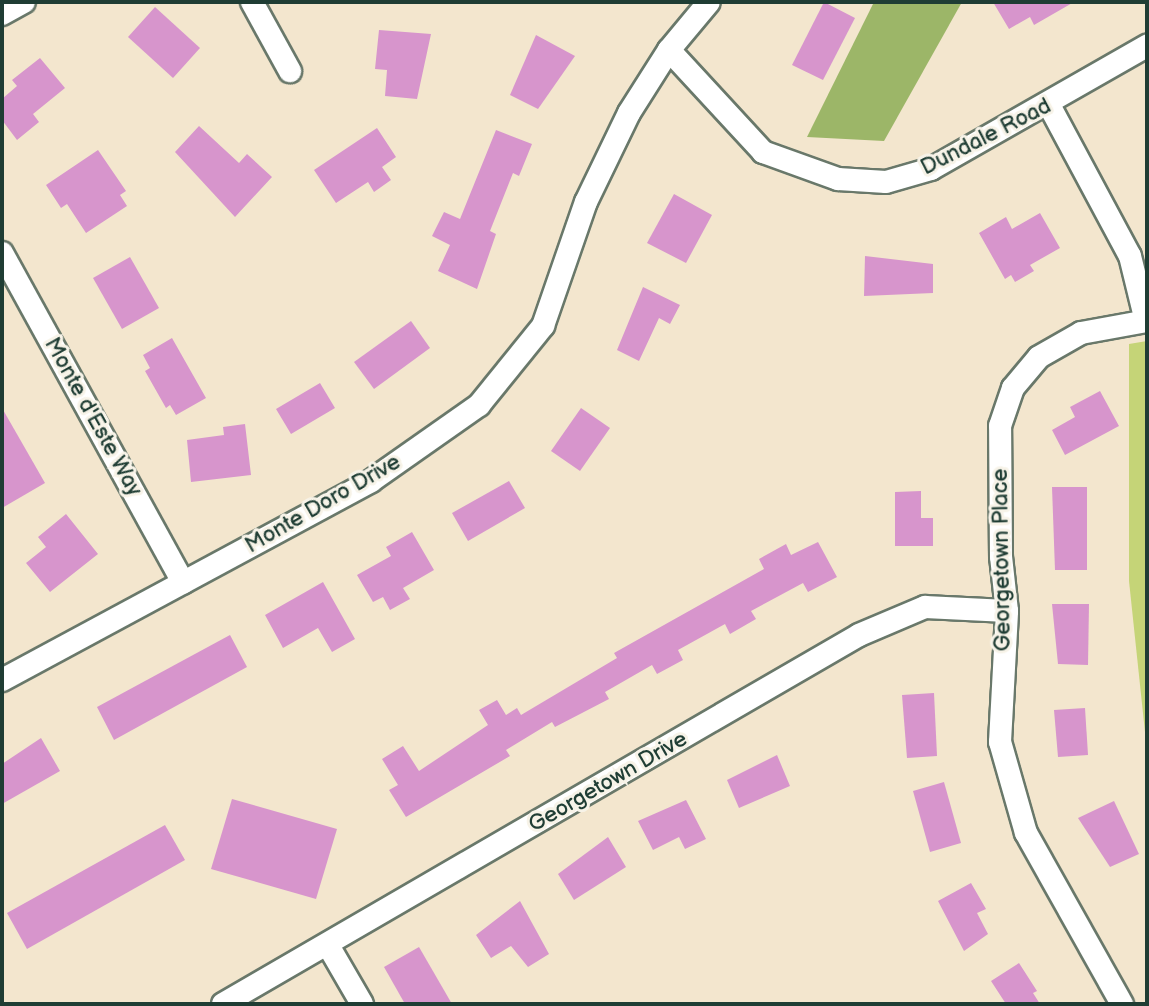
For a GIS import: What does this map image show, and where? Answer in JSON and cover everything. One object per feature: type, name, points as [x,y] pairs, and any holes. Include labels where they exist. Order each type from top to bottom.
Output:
[{"type":"street","points":[[2,14],[24,2]]},
{"type":"street","points":[[252,2],[290,71]]},
{"type":"street","name":"Monte Doro Drive","points":[[2,680],[371,481],[479,405],[543,326],[586,202],[629,113],[669,50],[709,2]]},
{"type":"street","name":"Dundale Road","points":[[669,50],[763,152],[838,179],[886,182],[931,169],[1049,105],[1147,46]]},
{"type":"street","name":"Georgetown Place","points":[[1049,105],[1130,256],[1147,321],[1081,333],[1039,357],[1013,388],[1000,426],[1001,557],[1007,611],[1000,742],[1010,789],[1026,833],[1122,1004]]},
{"type":"street","name":"Monte d'Este Way","points":[[2,253],[183,582]]},
{"type":"street","name":"Georgetown Drive","points":[[223,1004],[329,947],[859,635],[925,607],[1007,611]]},
{"type":"street","points":[[329,947],[362,1004]]},
{"type":"green space","points":[[874,2],[962,2],[884,141],[807,137]]},
{"type":"green space","points":[[1147,341],[1147,751],[1129,581],[1129,344]]},
{"type":"building","points":[[824,2],[855,18],[823,80],[792,65]]},
{"type":"building","points":[[993,2],[1074,2],[1034,25],[1030,17],[1009,29]]},
{"type":"building","points":[[155,7],[200,48],[173,78],[128,37]]},
{"type":"building","points":[[379,30],[431,34],[417,99],[385,96],[387,70],[375,69]]},
{"type":"building","points":[[536,35],[575,56],[538,109],[510,95]]},
{"type":"building","points":[[40,58],[65,88],[33,114],[39,122],[17,140],[2,120],[2,99],[17,86],[12,80]]},
{"type":"building","points":[[199,126],[239,163],[247,154],[272,177],[235,217],[175,152]]},
{"type":"building","points":[[377,128],[396,157],[382,167],[391,180],[374,192],[368,182],[336,203],[314,170]]},
{"type":"building","points":[[496,130],[532,144],[519,176],[513,173],[490,231],[496,234],[477,289],[438,271],[450,245],[432,236],[444,212],[460,219]]},
{"type":"building","points":[[98,150],[126,191],[120,195],[127,206],[86,233],[67,204],[61,208],[46,185]]},
{"type":"building","points":[[674,194],[712,215],[686,263],[647,243]]},
{"type":"building","points":[[1040,213],[1060,248],[1030,265],[1034,271],[1015,282],[1011,275],[1005,279],[979,233],[1006,217],[1012,229]]},
{"type":"building","points":[[865,256],[933,264],[933,293],[864,296]]},
{"type":"building","points":[[130,257],[159,308],[122,329],[93,278]]},
{"type":"building","points":[[643,287],[680,305],[670,324],[659,318],[639,361],[617,350]]},
{"type":"building","points":[[411,321],[430,348],[374,389],[354,362]]},
{"type":"building","points":[[172,338],[206,398],[176,415],[170,405],[166,408],[145,371],[150,368],[143,355]]},
{"type":"building","points":[[320,383],[335,408],[291,434],[276,409]]},
{"type":"building","points":[[1100,391],[1119,426],[1065,455],[1052,430],[1075,417],[1070,407]]},
{"type":"building","points":[[2,408],[45,483],[2,508]]},
{"type":"building","points":[[581,408],[610,428],[580,471],[551,451]]},
{"type":"building","points":[[245,424],[251,475],[191,482],[187,440],[224,435],[223,427]]},
{"type":"building","points":[[509,481],[525,508],[468,541],[452,513]]},
{"type":"building","points":[[1052,487],[1087,487],[1087,570],[1055,570]]},
{"type":"building","points":[[921,491],[921,518],[933,518],[933,546],[895,546],[895,492]]},
{"type":"building","points":[[66,514],[98,554],[50,592],[26,563],[46,547],[38,537]]},
{"type":"building","points":[[412,532],[434,570],[403,588],[410,599],[390,610],[383,597],[373,602],[357,575],[391,556],[386,547]]},
{"type":"building","points":[[818,542],[837,577],[808,592],[803,583],[751,611],[756,619],[730,634],[725,624],[678,650],[683,660],[657,674],[652,665],[605,692],[609,699],[555,727],[552,722],[506,750],[510,756],[406,817],[389,790],[398,785],[382,759],[403,746],[419,771],[488,725],[479,710],[497,700],[506,715],[517,708],[521,715],[617,658],[614,653],[764,569],[759,559],[786,544],[791,555]]},
{"type":"building","points":[[323,582],[355,639],[332,652],[318,628],[283,648],[265,615]]},
{"type":"building","points":[[1052,604],[1089,604],[1088,665],[1058,664]]},
{"type":"building","points":[[230,635],[247,667],[114,740],[97,707]]},
{"type":"building","points":[[934,693],[937,756],[907,758],[902,695]]},
{"type":"building","points":[[1085,708],[1088,755],[1058,757],[1054,710]]},
{"type":"building","points":[[41,738],[60,771],[2,804],[2,764]]},
{"type":"building","points":[[777,755],[790,786],[739,808],[727,780]]},
{"type":"building","points":[[944,782],[961,843],[930,852],[913,791]]},
{"type":"building","points":[[232,799],[337,829],[316,899],[211,869]]},
{"type":"building","points":[[686,800],[706,839],[685,849],[679,837],[653,850],[638,821]]},
{"type":"building","points":[[1114,801],[1139,854],[1110,867],[1078,818]]},
{"type":"building","points":[[165,825],[185,860],[27,949],[7,913]]},
{"type":"building","points":[[608,837],[626,867],[574,900],[558,874]]},
{"type":"building","points":[[971,883],[986,909],[977,913],[988,934],[964,951],[938,901]]},
{"type":"building","points":[[520,901],[549,954],[528,967],[511,946],[491,958],[476,935]]},
{"type":"building","points":[[419,947],[452,1004],[405,1004],[384,967]]},
{"type":"building","points":[[1019,963],[1037,991],[1033,993],[1040,1004],[1006,1004],[991,981]]}]
